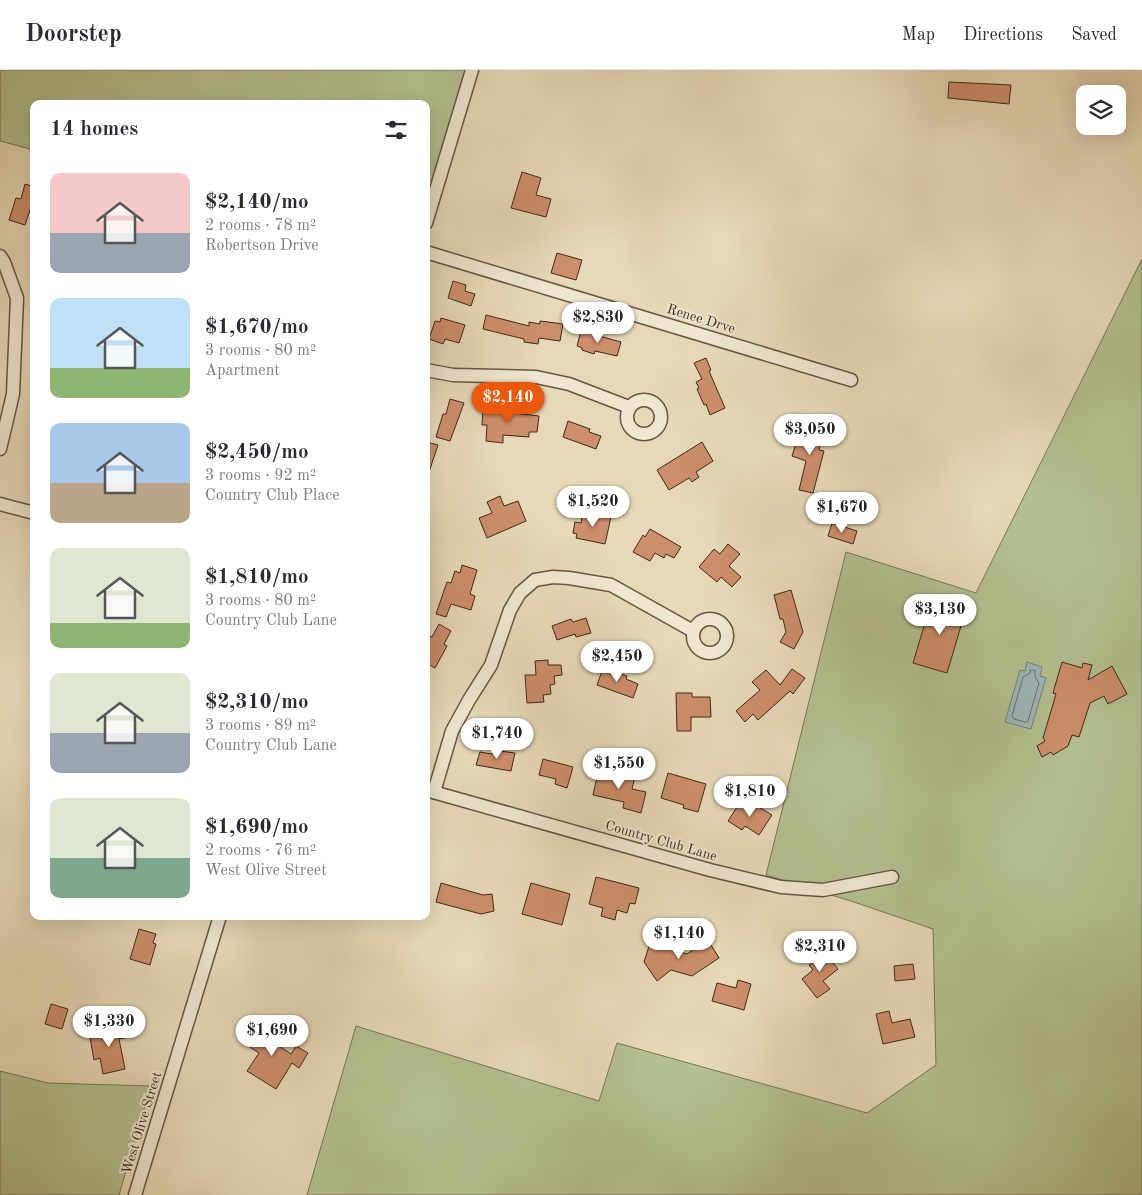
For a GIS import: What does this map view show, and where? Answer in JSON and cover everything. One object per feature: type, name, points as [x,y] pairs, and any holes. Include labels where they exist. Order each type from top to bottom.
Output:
[{"type":"street","points":[[430,210],[472,70]]},
{"type":"street","name":"Renee Drve","points":[[430,253],[851,380]]},
{"type":"street","points":[[0,256],[17,298],[14,394],[0,449]]},
{"type":"street","points":[[430,371],[453,375],[536,377],[569,384],[629,407]]},
{"type":"street","points":[[0,504],[30,513]]},
{"type":"street","points":[[430,791],[452,731],[468,700],[491,665],[510,610],[520,593],[536,580],[553,577],[572,578],[611,585],[693,631]]},
{"type":"street","name":"Country Club Lane","points":[[430,791],[710,870],[781,887],[823,890],[892,877]]},
{"type":"street","name":"West Olive Street","points":[[135,1195],[219,920]]},
{"type":"green space","points":[[0,70],[472,70],[434,197],[430,196],[430,100],[30,100],[30,149],[0,141]]},
{"type":"green space","points":[[1142,259],[1142,1195],[307,1195],[356,1026],[599,1101],[617,1043],[867,1113],[936,1065],[933,929],[766,875],[846,552],[976,593]]},
{"type":"green space","points":[[0,1071],[48,1083],[151,1086],[119,1195],[0,1195]]},
{"type":"water","points":[[1027,662],[1042,667],[1040,676],[1046,678],[1031,729],[1005,722],[1020,670],[1025,671]]},
{"type":"building","points":[[949,82],[1011,85],[1009,104],[948,98]]},
{"type":"building","points":[[522,172],[541,178],[536,195],[551,199],[546,217],[511,208]]},
{"type":"building","points":[[25,184],[30,186],[30,210],[25,225],[9,220],[16,198],[21,199]]},
{"type":"building","points":[[557,253],[582,260],[576,280],[551,273]]},
{"type":"building","points":[[453,281],[466,285],[465,291],[475,294],[471,306],[448,298]]},
{"type":"building","points":[[486,315],[529,326],[529,322],[540,324],[540,321],[563,324],[560,341],[539,338],[538,344],[524,342],[524,339],[483,329]]},
{"type":"building","points":[[441,318],[465,325],[459,343],[445,339],[443,344],[430,339],[435,321],[440,322]]},
{"type":"building","points":[[581,331],[621,342],[617,356],[595,351],[594,354],[582,350],[582,348],[577,346]]},
{"type":"building","points":[[706,358],[711,370],[709,371],[725,408],[710,415],[697,389],[699,388],[696,382],[702,379],[694,363]]},
{"type":"building","points":[[450,399],[464,403],[450,441],[436,437]]},
{"type":"building","points":[[490,407],[505,408],[504,412],[539,416],[537,432],[529,432],[529,437],[503,435],[503,443],[486,441],[487,425],[482,425],[483,409],[489,410]]},
{"type":"building","points":[[568,421],[590,429],[589,432],[601,436],[596,449],[563,437]]},
{"type":"building","points":[[810,423],[825,427],[819,450],[824,451],[813,493],[799,490],[806,461],[792,456],[797,440],[804,442]]},
{"type":"building","points":[[702,442],[713,461],[696,472],[699,477],[692,482],[689,478],[669,490],[657,470]]},
{"type":"building","points":[[430,443],[438,445],[430,469]]},
{"type":"building","points":[[500,496],[504,506],[518,501],[526,521],[487,538],[479,518],[492,513],[487,502]]},
{"type":"building","points":[[583,511],[611,517],[605,544],[576,538],[577,534],[573,533],[575,522],[581,523]]},
{"type":"building","points":[[832,523],[857,531],[853,544],[828,536]]},
{"type":"building","points":[[650,529],[681,547],[674,558],[666,554],[664,558],[655,553],[650,561],[633,552],[643,535],[645,537]]},
{"type":"building","points":[[728,544],[740,554],[729,566],[741,577],[732,587],[721,577],[717,582],[699,567],[714,549],[720,554]]},
{"type":"building","points":[[462,565],[477,570],[470,594],[475,596],[471,610],[451,604],[446,617],[436,614],[447,582],[451,583],[455,571],[460,573]]},
{"type":"building","points":[[791,590],[803,632],[794,649],[780,642],[786,632],[783,619],[780,619],[774,595]]},
{"type":"building","points":[[932,599],[966,609],[947,673],[913,663]]},
{"type":"building","points":[[586,618],[591,633],[576,637],[575,634],[557,640],[552,626],[571,619],[573,622]]},
{"type":"building","points":[[439,624],[451,631],[444,644],[447,646],[435,668],[430,665],[430,636],[432,637]]},
{"type":"building","points":[[548,660],[548,665],[561,665],[562,675],[554,676],[555,684],[550,685],[551,694],[543,695],[544,702],[527,703],[525,675],[536,675],[535,661]]},
{"type":"building","points":[[1062,662],[1082,668],[1083,663],[1092,665],[1088,680],[1112,666],[1127,694],[1108,704],[1104,696],[1090,703],[1079,737],[1072,735],[1068,746],[1053,755],[1051,752],[1042,757],[1037,746],[1045,741],[1043,738],[1056,694],[1053,693]]},
{"type":"building","points":[[603,668],[627,676],[626,679],[638,684],[633,698],[597,685]]},
{"type":"building","points":[[792,669],[805,678],[793,694],[790,691],[758,720],[753,714],[745,722],[736,711],[760,690],[752,682],[766,670],[780,685]]},
{"type":"building","points":[[676,693],[692,693],[692,697],[710,697],[711,717],[691,717],[691,731],[677,731]]},
{"type":"building","points":[[493,750],[515,753],[511,771],[476,765],[480,752],[492,754]]},
{"type":"building","points":[[543,759],[573,767],[567,788],[555,784],[556,779],[539,775]]},
{"type":"building","points":[[599,768],[635,777],[632,789],[646,792],[641,813],[623,808],[624,802],[593,795]]},
{"type":"building","points":[[668,773],[706,784],[698,812],[683,808],[684,805],[661,798]]},
{"type":"building","points":[[741,801],[752,808],[754,804],[772,815],[759,835],[745,826],[742,830],[728,821]]},
{"type":"building","points":[[596,877],[639,888],[635,904],[630,903],[627,913],[617,910],[615,920],[601,916],[603,908],[589,904]]},
{"type":"building","points":[[441,883],[483,895],[492,894],[494,911],[481,914],[436,902]]},
{"type":"building","points":[[531,883],[570,894],[562,925],[522,914]]},
{"type":"building","points":[[139,929],[156,934],[153,943],[156,944],[150,965],[130,959]]},
{"type":"building","points":[[708,940],[719,958],[692,976],[671,970],[657,981],[644,962],[650,943],[687,954]]},
{"type":"building","points":[[821,948],[838,969],[823,981],[830,989],[817,998],[802,979],[813,970],[809,965],[814,962],[810,957]]},
{"type":"building","points":[[913,964],[915,979],[895,981],[894,966]]},
{"type":"building","points":[[738,980],[751,984],[744,1010],[712,1001],[717,983],[736,988]]},
{"type":"building","points":[[51,1004],[68,1009],[62,1029],[45,1024]]},
{"type":"building","points":[[889,1011],[892,1023],[910,1019],[915,1037],[883,1044],[876,1014]]},
{"type":"building","points":[[259,1022],[278,1034],[273,1042],[291,1054],[296,1046],[308,1053],[299,1068],[292,1063],[276,1089],[247,1071],[259,1053],[245,1044]]},
{"type":"building","points":[[126,1025],[129,1037],[119,1039],[125,1069],[103,1074],[100,1058],[94,1060],[89,1032]]}]
